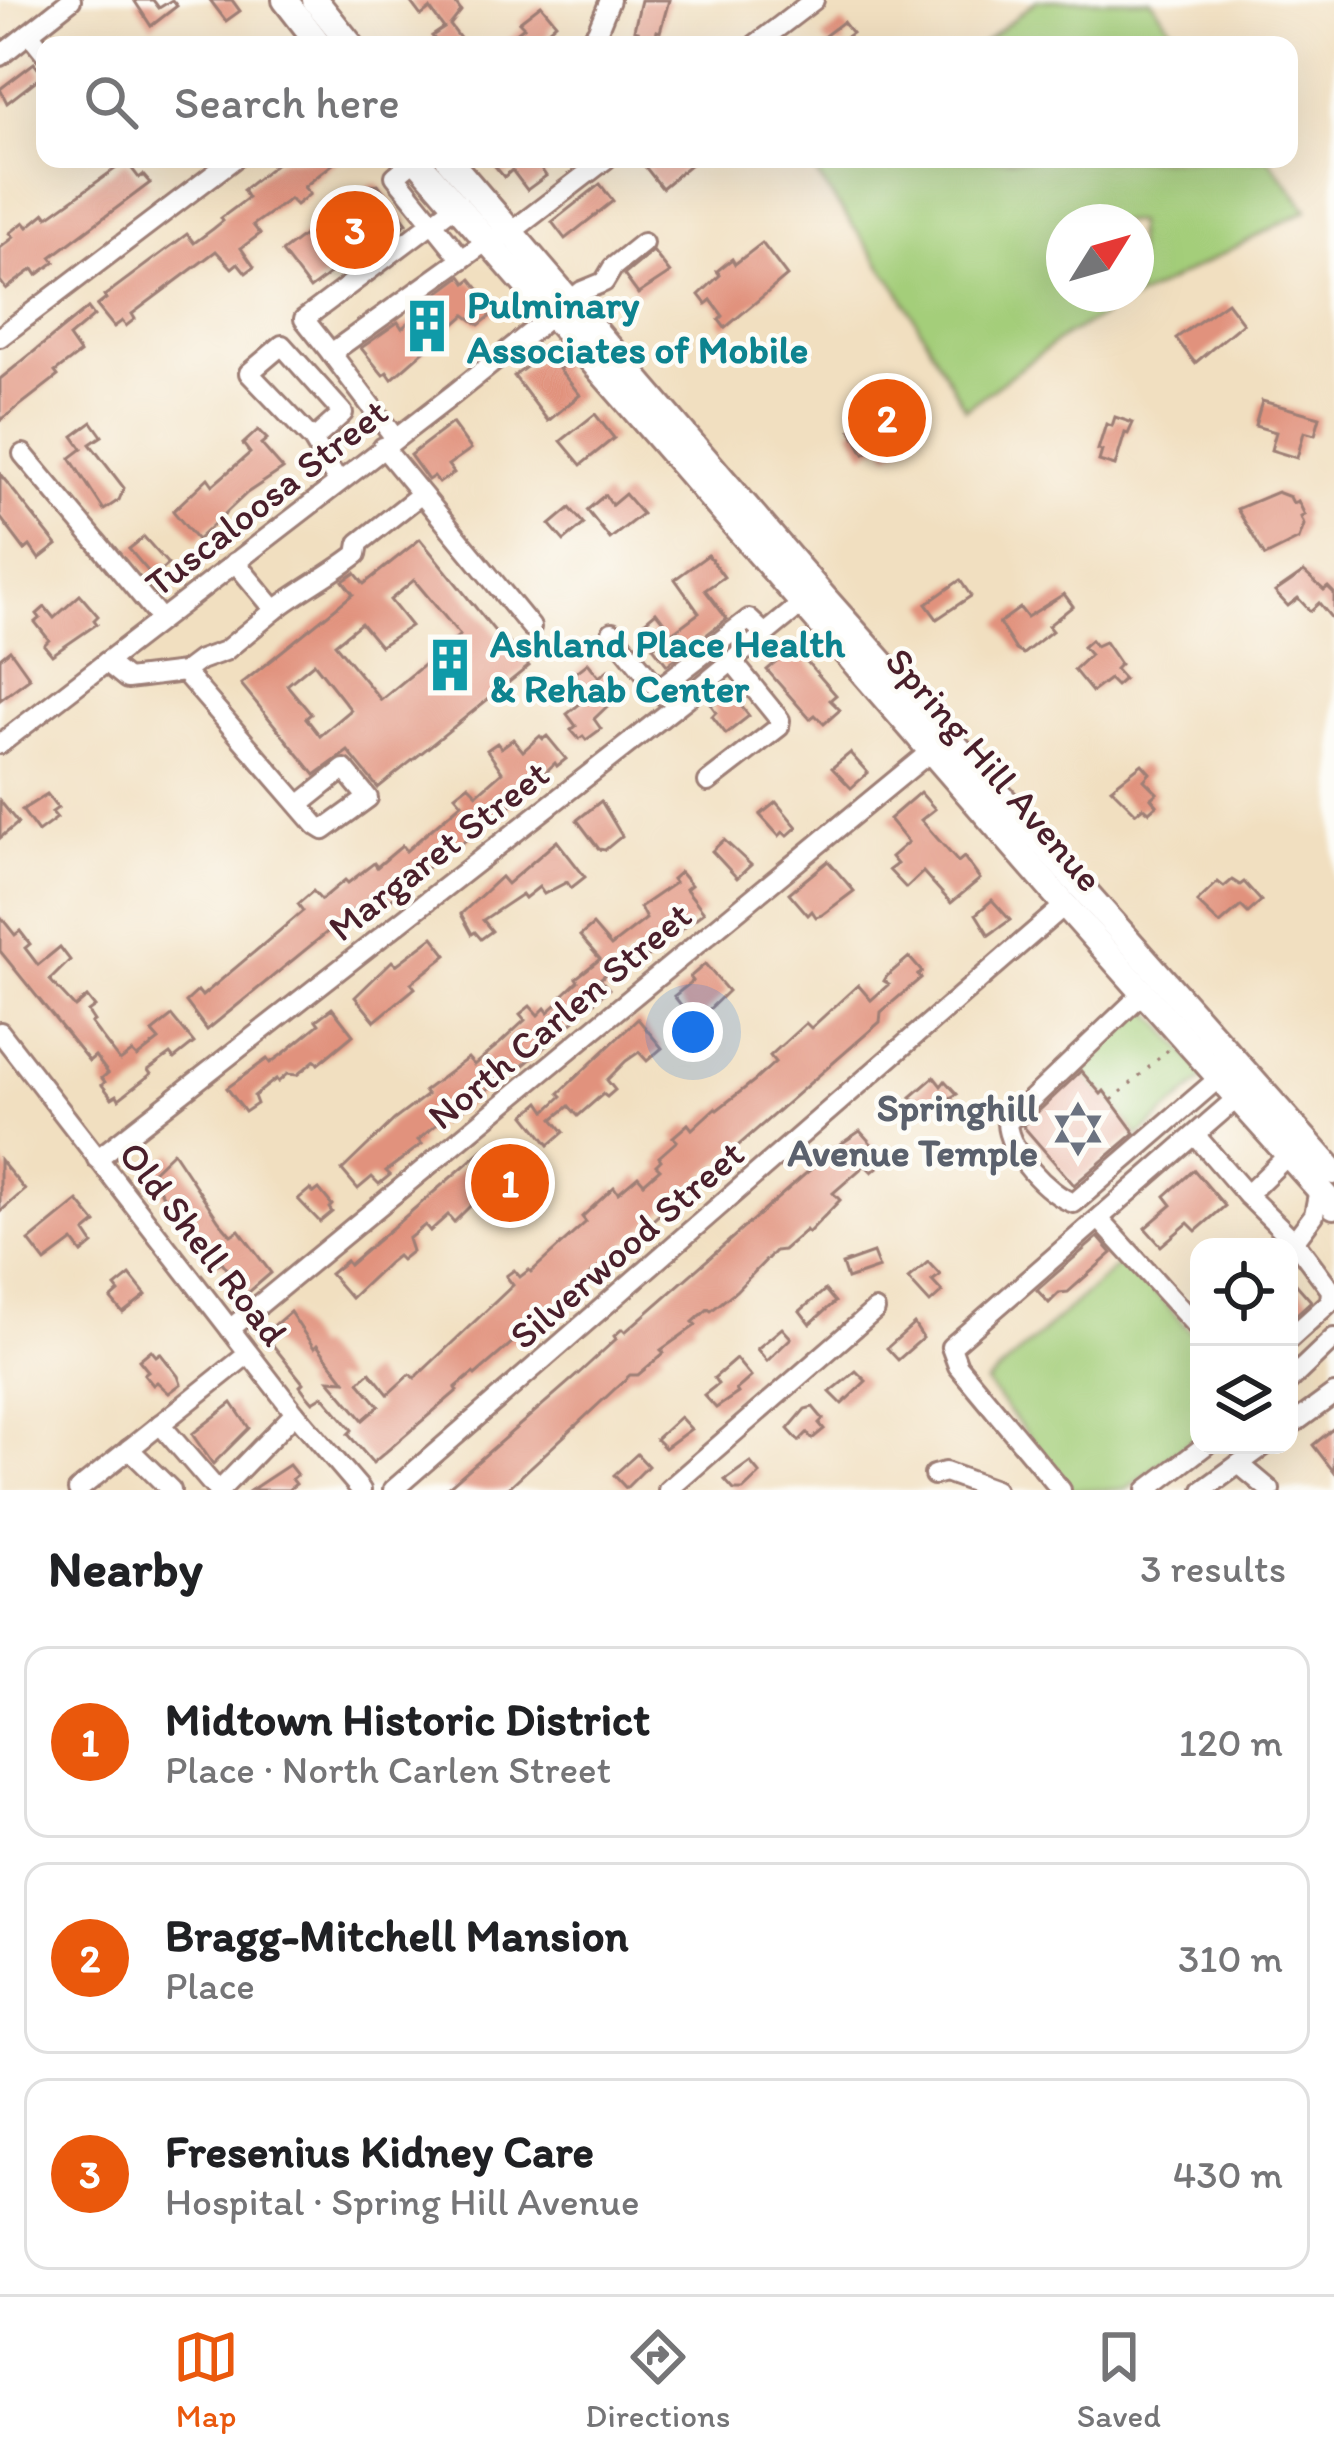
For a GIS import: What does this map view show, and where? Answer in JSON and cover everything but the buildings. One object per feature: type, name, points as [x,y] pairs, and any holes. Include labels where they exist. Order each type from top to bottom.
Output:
[{"type":"main road","points":[[285,0],[313,36]]},
{"type":"main road","points":[[315,0],[344,36]]},
{"type":"main road","name":"Spring Hill Avenue","points":[[424,168],[456,205],[499,237]]},
{"type":"main road","name":"Spring Hill Avenue","points":[[454,168],[499,237],[1329,1189]]},
{"type":"main road","name":"Spring Hill Avenue","points":[[810,597],[931,751],[1065,905],[1219,1078],[1244,1094],[1288,1155],[1329,1189]]},
{"type":"street","points":[[0,56],[71,0]]},
{"type":"street","points":[[593,36],[610,0]]},
{"type":"street","points":[[767,36],[814,0]]},
{"type":"street","points":[[29,33],[36,42]]},
{"type":"street","points":[[0,338],[222,168]]},
{"type":"street","points":[[405,168],[395,176],[462,259]]},
{"type":"street","points":[[331,353],[594,168]]},
{"type":"street","points":[[456,205],[304,319],[331,353],[421,495],[531,627]]},
{"type":"street","name":"Tuscaloosa Street","points":[[0,743],[582,291],[604,282],[613,266],[643,243]]},
{"type":"street","points":[[313,440],[343,413],[282,345],[250,373],[313,440],[338,482]]},
{"type":"street","points":[[23,454],[161,619]]},
{"type":"street","points":[[106,662],[127,680],[184,672],[225,651],[311,582],[324,580],[340,568],[356,554],[358,542],[421,495]]},
{"type":"street","points":[[236,562],[275,610]]},
{"type":"street","name":"Margaret Street","points":[[97,1159],[810,597]]},
{"type":"street","points":[[658,689],[749,619],[765,634]]},
{"type":"street","points":[[612,632],[673,708]]},
{"type":"street","points":[[704,653],[725,666],[779,721],[778,727],[708,782]]},
{"type":"street","points":[[184,672],[299,805]]},
{"type":"street","name":"North Carlen Street","points":[[230,1329],[931,751]]},
{"type":"street","name":"Silverwood Street","points":[[393,1490],[1065,905]]},
{"type":"street","points":[[1143,993],[1007,1123],[1007,1138],[1059,1198],[1074,1203],[1219,1078]]},
{"type":"street","name":"Old Shell Road","points":[[0,1032],[248,1354],[361,1490]]},
{"type":"street","points":[[1061,1490],[958,1366],[951,1347],[1087,1224],[1100,1220],[1244,1094]]},
{"type":"street","points":[[1201,1132],[1286,1238]]},
{"type":"street","points":[[1247,1195],[1288,1155]]},
{"type":"street","points":[[1297,1238],[1329,1189]]},
{"type":"street","points":[[1100,1220],[1190,1319]]},
{"type":"street","points":[[1298,1251],[1329,1283],[1330,1302],[1298,1331]]},
{"type":"street","points":[[668,1490],[875,1310]]},
{"type":"street","points":[[1298,1372],[1334,1338]]},
{"type":"street","points":[[78,1490],[248,1354]]},
{"type":"street","points":[[1298,1416],[1334,1394]]},
{"type":"street","points":[[160,1424],[219,1490],[295,1413]]},
{"type":"street","points":[[129,1449],[171,1490]]},
{"type":"street","points":[[1148,1490],[1194,1454]]},
{"type":"street","points":[[1203,1490],[1253,1454]]},
{"type":"street","points":[[1239,1464],[1270,1490]]},
{"type":"street","points":[[934,1475],[945,1472],[995,1490]]},
{"type":"path","points":[[1112,1100],[1168,1050]]},
{"type":"green space","points":[[1037,0],[1151,0],[1177,36],[992,36]]},
{"type":"green space","points":[[826,168],[1276,168],[1307,210],[1154,289],[1154,204],[1046,204],[1046,312],[1110,312],[1064,336],[965,409],[900,292],[817,175]]},
{"type":"green space","points":[[1142,1003],[1207,1076],[1138,1137],[1076,1065]]},
{"type":"green space","points":[[1125,1259],[1190,1331],[1190,1441],[1126,1490],[1071,1490],[986,1383]]},
{"type":"place","name":"Fresenius Kidney Care","points":[[355,230]]},
{"type":"place","name":"Pulminary Associates of Mobile","points":[[427,326]]},
{"type":"place","name":"Bragg-Mitchell Mansion","points":[[887,418]]},
{"type":"place","name":"Ashland Place Health & Rehab Center","points":[[450,665]]},
{"type":"place","name":"Springhill Avenue Temple","points":[[1078,1129]]},
{"type":"place","name":"Midtown Historic District","points":[[510,1183]]}]
